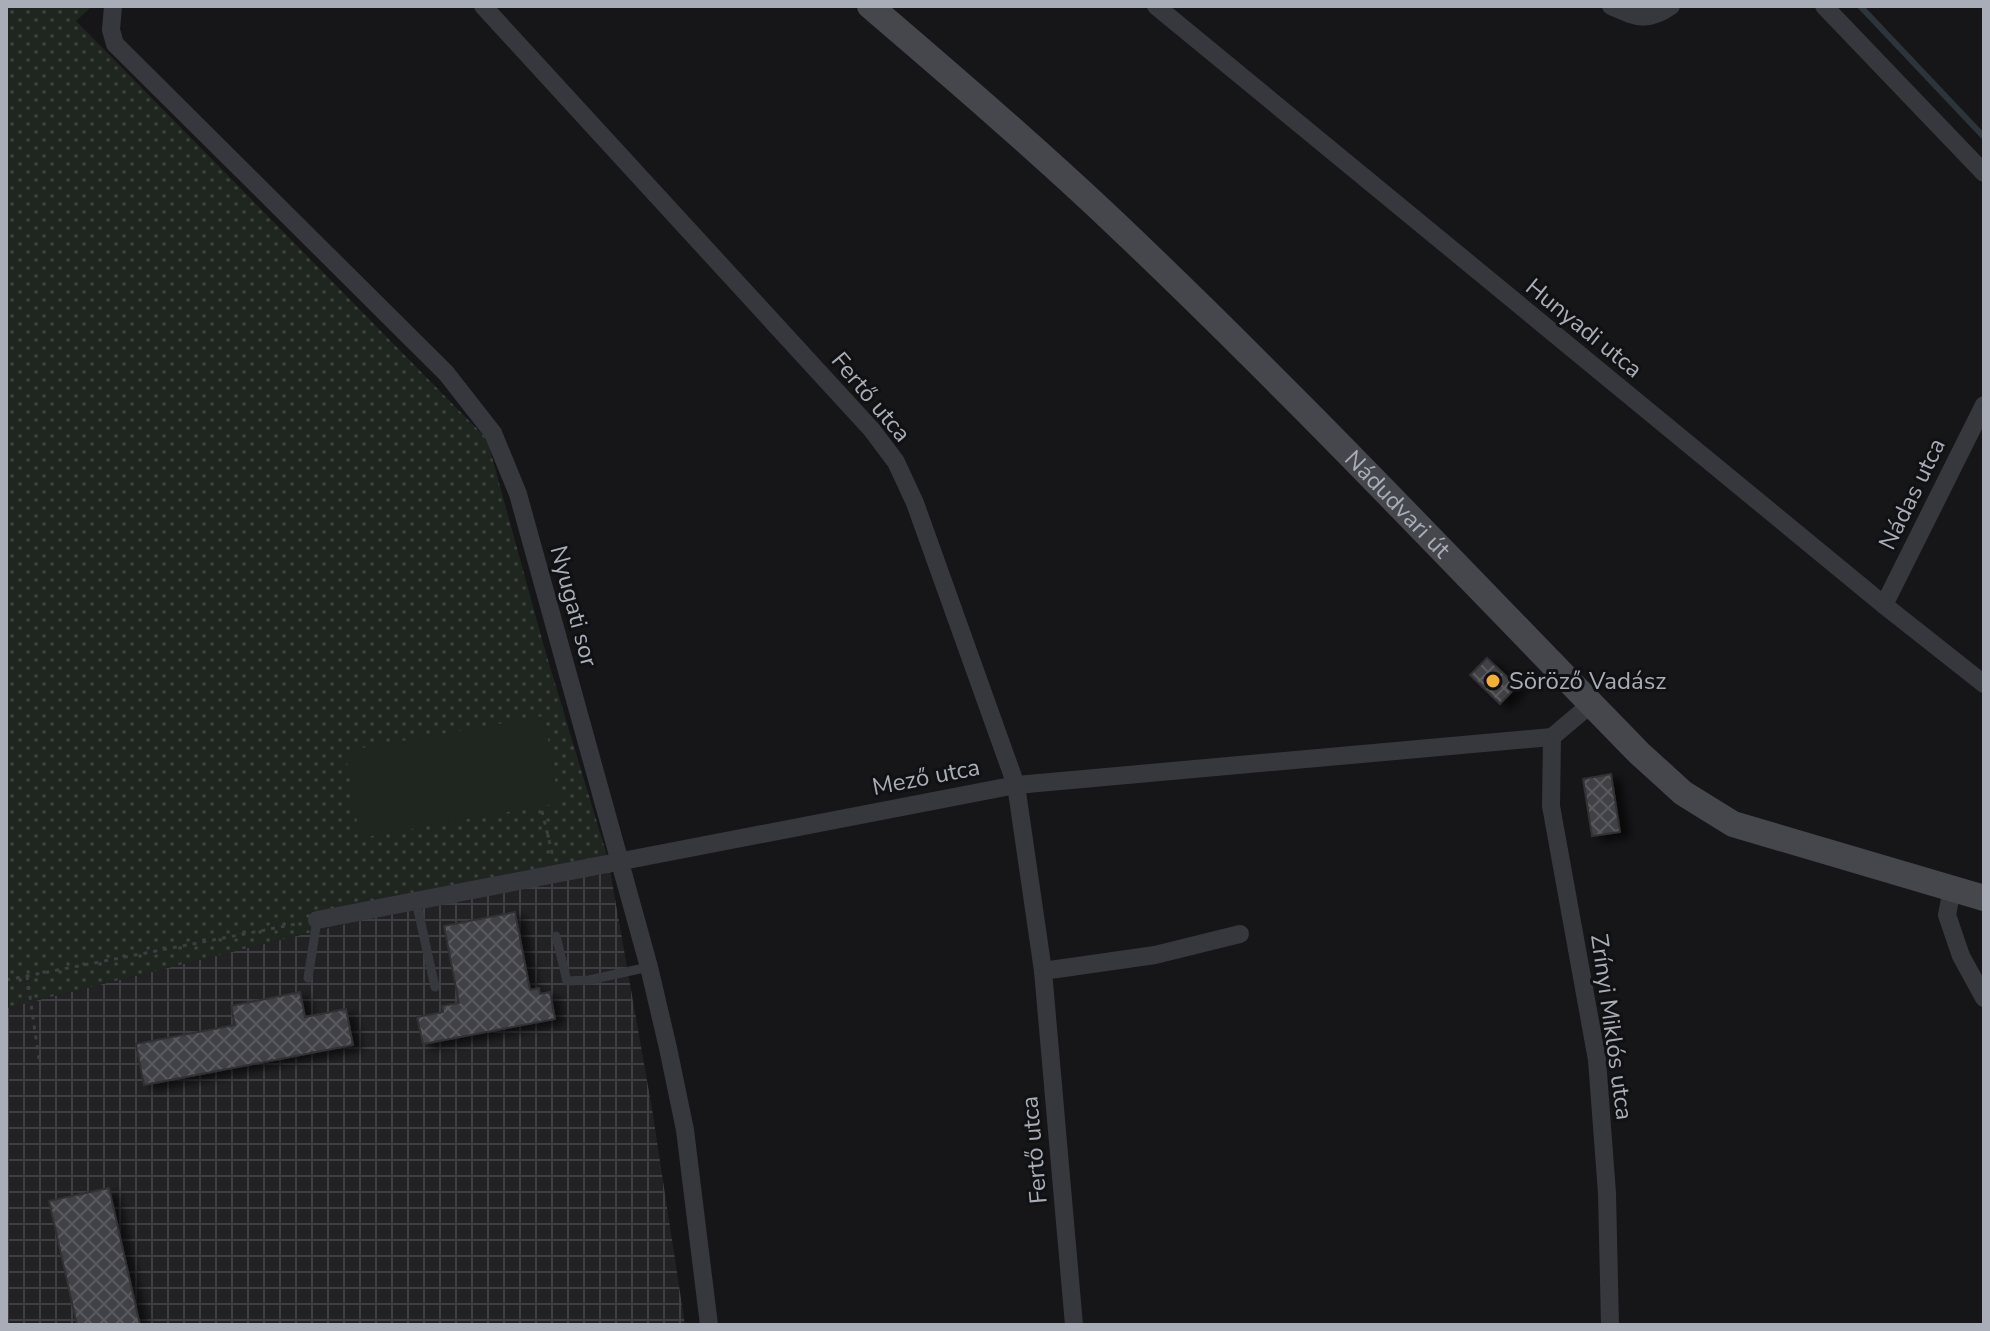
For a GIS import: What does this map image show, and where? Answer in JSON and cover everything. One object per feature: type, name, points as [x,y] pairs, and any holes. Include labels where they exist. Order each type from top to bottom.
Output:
[{"type":"main road","name":"Nádudvari út","points":[[870,6],[1037,151],[1120,228],[1683,793],[1733,824],[1984,898]]},
{"type":"street","name":"Nyugati sor","points":[[113,6],[111,30],[115,44],[446,373],[493,433],[518,494],[649,967],[685,1130],[709,1325]]},
{"type":"street","name":"Fertő utca","points":[[483,6],[872,430],[896,462],[926,533],[1016,785],[1043,971],[1074,1325]]},
{"type":"street","name":"Hunyadi utca","points":[[1156,6],[1984,684]]},
{"type":"street","points":[[1611,6],[1635,16],[1655,17],[1671,6]]},
{"type":"street","points":[[1824,6],[1984,173]]},
{"type":"street","name":"Nádas utca","points":[[1884,605],[1984,405]]},
{"type":"street","points":[[1552,737],[1591,704]]},
{"type":"street","name":"Mező utca","points":[[317,920],[1016,785],[1552,737]]},
{"type":"street","name":"Zrínyi Miklós utca","points":[[1552,737],[1551,806],[1597,1060],[1607,1193],[1610,1325]]},
{"type":"street","points":[[1952,889],[1947,915],[1961,956],[1984,998]]},
{"type":"street","points":[[1043,971],[1155,955],[1240,934]]},
{"type":"lane","points":[[416,901],[435,987]]},
{"type":"lane","points":[[308,978],[317,920]]},
{"type":"lane","points":[[556,936],[567,981],[589,980],[649,967]]},
{"type":"path","points":[[542,811],[557,872]]},
{"type":"path","points":[[6,980],[317,920]]},
{"type":"path","points":[[27,976],[40,1066]]},
{"type":"shaded area","points":[[6,6],[92,6],[76,21],[487,439],[545,650],[608,859],[6,1008]]},
{"type":"shaded area","points":[[544,716],[559,803],[360,838],[345,751]]},
{"type":"shaded area","points":[[608,859],[652,1109],[685,1325],[6,1325],[6,1008]]},
{"type":"building","name":"Söröző Vadász","points":[[1487,658],[1517,686],[1500,704],[1470,675]]},
{"type":"building","points":[[1611,774],[1620,832],[1592,836],[1583,779]]},
{"type":"building","points":[[515,912],[530,990],[539,988],[540,994],[550,992],[555,1019],[423,1044],[417,1017],[443,1012],[442,1006],[459,1003],[444,926]]},
{"type":"building","points":[[300,992],[305,1017],[346,1009],[353,1045],[144,1085],[136,1044],[235,1025],[231,1006]]},
{"type":"building","points":[[109,1188],[140,1325],[77,1325],[49,1201]]},
{"type":"waterway","points":[[1860,6],[1984,137]]},
{"type":"place","name":"Söröző Vadász","points":[[1493,681]]}]
